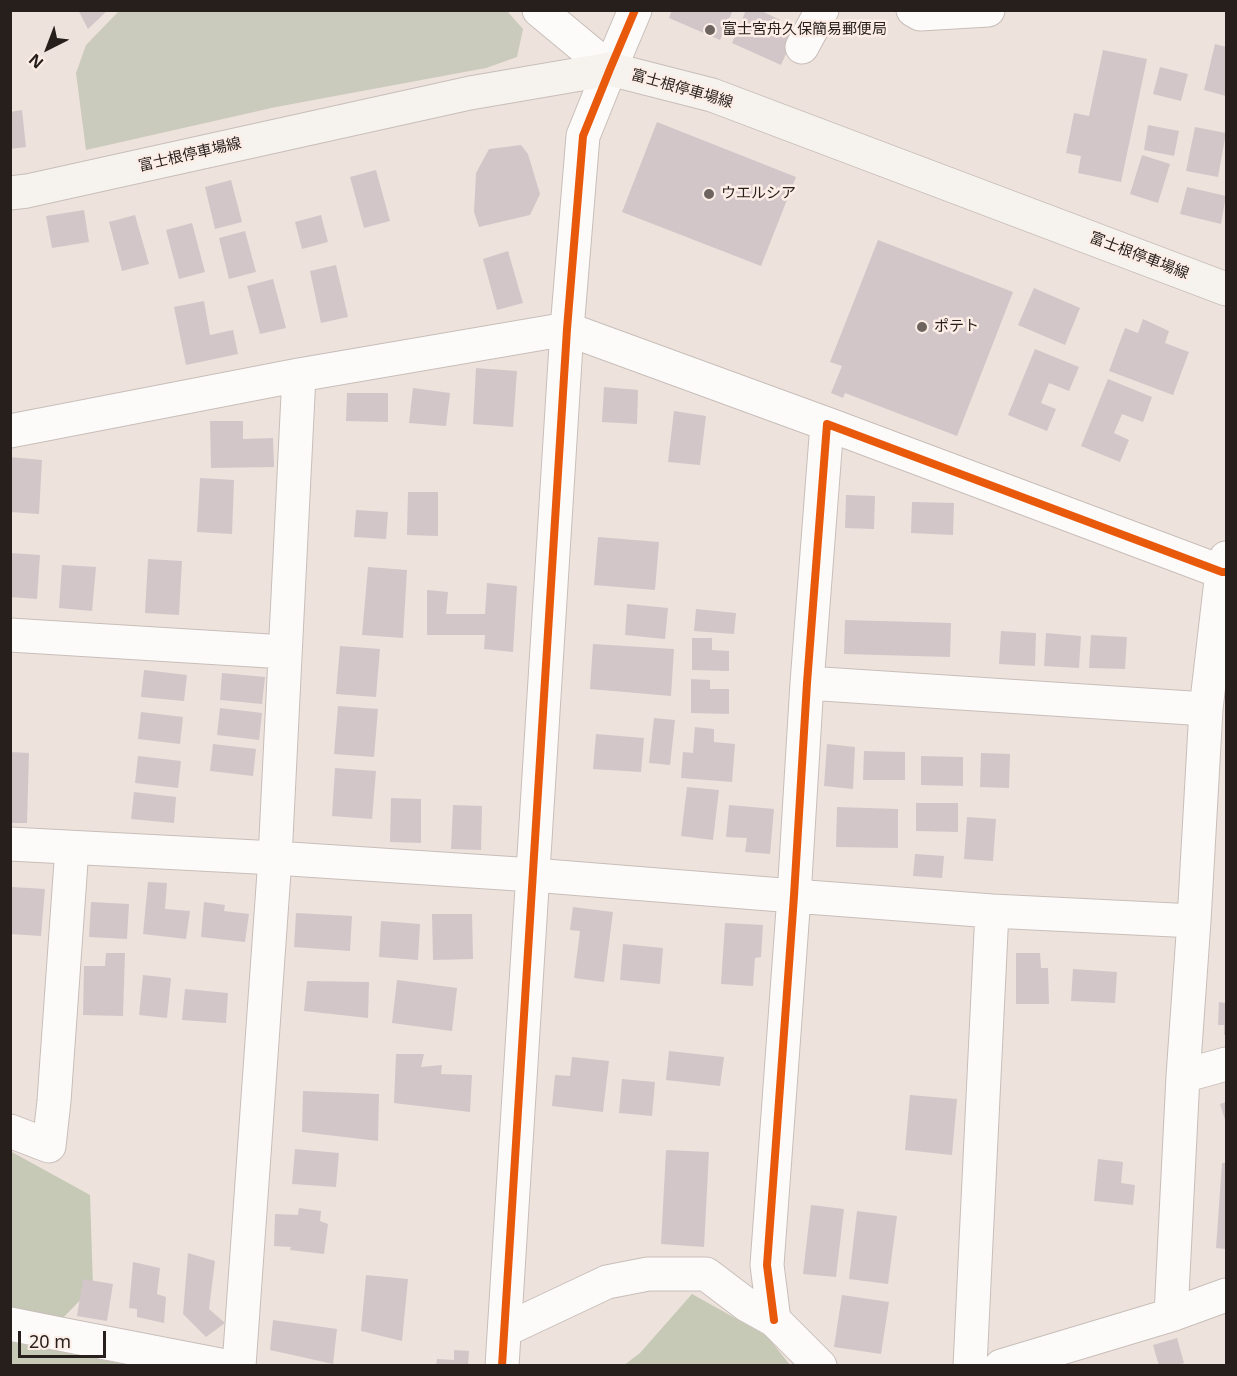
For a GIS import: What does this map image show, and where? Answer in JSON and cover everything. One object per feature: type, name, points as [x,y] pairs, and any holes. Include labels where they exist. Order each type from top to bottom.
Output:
[{"type":"main road","name":"富士根停車場線","points":[[10,193],[470,93],[610,69],[712,95],[1227,289]]},
{"type":"street","points":[[539,10],[610,69]]},
{"type":"street","points":[[502,1365],[567,329],[583,136],[635,10]]},
{"type":"street","points":[[802,47],[822,10]]},
{"type":"street","points":[[913,10],[920,14],[988,10]]},
{"type":"street","points":[[10,431],[299,375],[567,329],[1225,568],[1206,709],[1171,1315]]},
{"type":"street","points":[[239,1365],[275,858],[299,375]]},
{"type":"street","points":[[774,1320],[767,1265],[827,424]]},
{"type":"street","points":[[10,635],[285,652]]},
{"type":"street","points":[[807,683],[1206,709]]},
{"type":"street","points":[[10,844],[275,858],[534,875],[992,911],[1194,921]]},
{"type":"street","points":[[10,1131],[49,1146],[72,848]]},
{"type":"street","points":[[970,1365],[992,911]]},
{"type":"street","points":[[1184,1076],[1227,1064]]},
{"type":"street","points":[[505,1330],[607,1282],[648,1274],[706,1274],[747,1305],[774,1320],[820,1365]]},
{"type":"street","points":[[1001,1365],[1171,1315],[1227,1295]]},
{"type":"street","points":[[10,1324],[225,1365]]},
{"type":"shaded area","points":[[119,11],[507,11],[523,29],[517,57],[486,68],[276,107],[86,150],[76,73],[86,45]]},
{"type":"green space","points":[[10,1151],[90,1195],[93,1287],[59,1322],[11,1308]]},
{"type":"green space","points":[[692,1294],[767,1336],[790,1365],[623,1366],[640,1353]]},
{"type":"green space","points":[[10,1342],[74,1354],[128,1365],[11,1365]]},
{"type":"building","points":[[78,10],[108,10],[88,29]]},
{"type":"building","points":[[672,10],[733,10],[720,40],[669,18]]},
{"type":"building","points":[[746,10],[760,10],[780,20],[776,28],[794,36],[781,65],[732,43]]},
{"type":"building","points":[[1215,44],[1226,47],[1226,96],[1204,90]]},
{"type":"building","points":[[1103,50],[1147,59],[1121,182],[1078,173],[1081,156],[1066,153],[1074,113],[1089,116]]},
{"type":"building","points":[[1160,67],[1188,74],[1181,101],[1153,94]]},
{"type":"building","points":[[22,110],[26,147],[10,149],[10,112]]},
{"type":"building","name":"ウエルシア","points":[[657,122],[796,177],[761,266],[622,212]]},
{"type":"building","points":[[1148,125],[1179,131],[1174,156],[1144,150]]},
{"type":"building","points":[[1195,127],[1226,133],[1218,177],[1186,171]]},
{"type":"building","points":[[521,145],[528,154],[540,194],[530,215],[479,227],[474,212],[476,173],[489,149]]},
{"type":"building","points":[[1142,155],[1170,164],[1158,203],[1130,194]]},
{"type":"building","points":[[376,170],[390,221],[364,228],[350,177]]},
{"type":"building","points":[[231,180],[242,222],[215,229],[205,187]]},
{"type":"building","points":[[1187,187],[1226,196],[1221,224],[1180,214]]},
{"type":"building","points":[[84,210],[89,242],[52,248],[46,216]]},
{"type":"building","points":[[135,215],[149,264],[122,271],[109,222]]},
{"type":"building","points":[[321,215],[328,242],[302,249],[295,222]]},
{"type":"building","points":[[192,223],[205,272],[179,279],[166,230]]},
{"type":"building","points":[[245,231],[256,272],[229,279],[219,238]]},
{"type":"building","name":"ポテト","points":[[878,240],[1013,292],[957,436],[845,393],[843,398],[831,393],[842,366],[830,362]]},
{"type":"building","points":[[508,251],[523,303],[497,310],[483,259]]},
{"type":"building","points":[[336,265],[348,317],[321,323],[310,271]]},
{"type":"building","points":[[273,279],[286,328],[260,334],[247,286]]},
{"type":"building","points":[[1034,288],[1080,308],[1065,345],[1018,325]]},
{"type":"building","points":[[204,301],[210,335],[233,330],[238,354],[186,365],[174,307]]},
{"type":"building","points":[[1143,319],[1169,331],[1165,343],[1189,352],[1173,395],[1109,371],[1125,328],[1138,333]]},
{"type":"building","points":[[1035,349],[1079,367],[1069,391],[1049,383],[1041,403],[1056,409],[1047,431],[1008,415]]},
{"type":"building","points":[[476,368],[517,371],[513,427],[473,424]]},
{"type":"building","points":[[1108,379],[1152,397],[1143,422],[1122,414],[1114,433],[1129,440],[1120,462],[1081,446]]},
{"type":"building","points":[[604,387],[638,390],[637,424],[602,422]]},
{"type":"building","points":[[413,388],[450,393],[446,426],[409,423]]},
{"type":"building","points":[[347,393],[388,393],[388,422],[346,421]]},
{"type":"building","points":[[674,411],[706,416],[700,465],[668,462]]},
{"type":"building","points":[[210,421],[243,421],[243,439],[273,438],[274,467],[211,468]]},
{"type":"building","points":[[10,457],[42,460],[39,514],[10,512]]},
{"type":"building","points":[[200,478],[234,480],[232,534],[197,532]]},
{"type":"building","points":[[408,492],[438,492],[438,536],[407,535]]},
{"type":"building","points":[[846,495],[875,496],[874,529],[845,528]]},
{"type":"building","points":[[912,502],[954,503],[953,535],[911,533]]},
{"type":"building","points":[[356,510],[388,512],[386,539],[354,537]]},
{"type":"building","points":[[598,537],[659,542],[655,590],[594,585]]},
{"type":"building","points":[[10,553],[40,555],[37,599],[10,597]]},
{"type":"building","points":[[148,559],[182,561],[179,615],[145,613]]},
{"type":"building","points":[[62,565],[96,567],[92,611],[59,608]]},
{"type":"building","points":[[368,567],[407,570],[403,638],[362,635]]},
{"type":"building","points":[[487,583],[517,586],[513,652],[484,649],[485,635],[427,635],[427,590],[448,592],[446,614],[485,614]]},
{"type":"building","points":[[627,604],[668,608],[665,639],[625,635]]},
{"type":"building","points":[[696,609],[736,613],[734,634],[694,631]]},
{"type":"building","points":[[845,620],[951,623],[950,657],[844,654]]},
{"type":"building","points":[[1001,631],[1036,633],[1035,666],[999,664]]},
{"type":"building","points":[[1046,633],[1081,636],[1079,668],[1044,666]]},
{"type":"building","points":[[1091,635],[1127,637],[1125,669],[1089,668]]},
{"type":"building","points":[[692,638],[712,638],[712,650],[729,651],[729,671],[692,670]]},
{"type":"building","points":[[593,644],[674,649],[671,696],[590,689]]},
{"type":"building","points":[[340,646],[380,649],[376,697],[336,694]]},
{"type":"building","points":[[144,670],[187,675],[184,701],[141,697]]},
{"type":"building","points":[[222,673],[265,677],[262,704],[220,700]]},
{"type":"building","points":[[691,679],[710,680],[710,689],[729,689],[729,714],[691,713]]},
{"type":"building","points":[[338,706],[378,709],[374,757],[334,754]]},
{"type":"building","points":[[220,708],[262,713],[259,740],[217,735]]},
{"type":"building","points":[[141,712],[183,717],[180,744],[138,739]]},
{"type":"building","points":[[654,718],[675,720],[670,765],[649,763]]},
{"type":"building","points":[[695,727],[714,729],[714,742],[735,744],[732,782],[681,778],[683,752],[693,753]]},
{"type":"building","points":[[596,734],[644,738],[641,772],[593,769]]},
{"type":"building","points":[[213,744],[256,749],[253,776],[210,771]]},
{"type":"building","points":[[827,744],[855,747],[853,789],[824,786]]},
{"type":"building","points":[[864,751],[905,752],[905,780],[863,780]]},
{"type":"building","points":[[10,752],[29,753],[27,823],[10,823]]},
{"type":"building","points":[[981,753],[1010,754],[1009,788],[980,787]]},
{"type":"building","points":[[138,756],[181,761],[178,788],[135,783]]},
{"type":"building","points":[[921,756],[963,757],[963,786],[921,785]]},
{"type":"building","points":[[335,768],[376,771],[372,819],[332,816]]},
{"type":"building","points":[[687,787],[719,790],[713,840],[681,836]]},
{"type":"building","points":[[134,792],[176,797],[174,823],[131,819]]},
{"type":"building","points":[[391,798],[421,799],[421,843],[390,842]]},
{"type":"building","points":[[916,803],[958,803],[958,832],[916,831]]},
{"type":"building","points":[[453,805],[482,806],[481,850],[451,849]]},
{"type":"building","points":[[729,805],[774,809],[770,854],[745,852],[747,838],[726,837]]},
{"type":"building","points":[[837,807],[898,809],[898,848],[836,847]]},
{"type":"building","points":[[967,817],[996,819],[993,861],[964,859]]},
{"type":"building","points":[[915,854],[944,856],[942,878],[913,876]]},
{"type":"building","points":[[148,882],[167,883],[165,909],[190,911],[186,939],[143,934]]},
{"type":"building","points":[[12,887],[45,889],[41,936],[10,934]]},
{"type":"building","points":[[91,902],[129,904],[127,939],[89,937]]},
{"type":"building","points":[[204,902],[225,905],[224,911],[249,914],[245,942],[201,937]]},
{"type":"building","points":[[573,907],[613,912],[604,982],[574,978],[580,931],[570,930]]},
{"type":"building","points":[[296,913],[352,916],[350,951],[294,947]]},
{"type":"building","points":[[432,914],[472,914],[473,959],[433,960]]},
{"type":"building","points":[[381,921],[420,924],[418,960],[379,957]]},
{"type":"building","points":[[725,923],[763,925],[761,957],[755,958],[753,986],[721,984]]},
{"type":"building","points":[[623,944],[663,948],[660,984],[620,980]]},
{"type":"building","points":[[106,953],[125,953],[123,1016],[83,1015],[84,966],[105,966]]},
{"type":"building","points":[[1016,953],[1040,953],[1041,968],[1048,968],[1049,1004],[1016,1004]]},
{"type":"building","points":[[1073,969],[1117,972],[1115,1003],[1071,1001]]},
{"type":"building","points":[[143,975],[171,978],[167,1018],[139,1015]]},
{"type":"building","points":[[397,980],[457,988],[452,1031],[392,1023]]},
{"type":"building","points":[[307,981],[369,982],[368,1018],[304,1011]]},
{"type":"building","points":[[185,989],[228,993],[226,1023],[182,1020]]},
{"type":"building","points":[[1219,1002],[1226,1003],[1226,1035],[1224,1035],[1224,1025],[1218,1025]]},
{"type":"building","points":[[669,1051],[724,1057],[720,1086],[666,1080]]},
{"type":"building","points":[[396,1054],[424,1054],[421,1067],[442,1065],[441,1074],[472,1075],[470,1112],[394,1103]]},
{"type":"building","points":[[572,1057],[609,1061],[603,1112],[552,1106],[555,1075],[570,1076]]},
{"type":"building","points":[[622,1079],[655,1082],[652,1116],[619,1113]]},
{"type":"building","points":[[303,1091],[379,1094],[378,1141],[302,1132]]},
{"type":"building","points":[[910,1095],[957,1099],[952,1155],[905,1150]]},
{"type":"building","points":[[1226,1102],[1226,1123],[1220,1104]]},
{"type":"building","points":[[295,1149],[339,1153],[336,1187],[292,1184]]},
{"type":"building","points":[[666,1150],[709,1152],[704,1247],[661,1244]]},
{"type":"building","points":[[1098,1159],[1123,1162],[1121,1183],[1135,1185],[1133,1205],[1094,1201]]},
{"type":"building","points":[[1222,1163],[1226,1163],[1226,1249],[1216,1248]]},
{"type":"building","points":[[811,1205],[844,1209],[836,1277],[803,1274]]},
{"type":"building","points":[[299,1208],[321,1211],[320,1221],[328,1224],[324,1254],[274,1246],[275,1214],[298,1215]]},
{"type":"building","points":[[857,1211],[897,1216],[888,1284],[849,1279]]},
{"type":"building","points":[[188,1253],[215,1261],[209,1309],[225,1323],[206,1337],[183,1314]]},
{"type":"building","points":[[133,1262],[160,1268],[157,1294],[166,1297],[164,1323],[137,1317],[137,1309],[129,1308]]},
{"type":"building","points":[[366,1275],[408,1279],[402,1341],[361,1331]]},
{"type":"building","points":[[83,1279],[113,1284],[107,1321],[77,1316]]},
{"type":"building","points":[[842,1295],[889,1302],[881,1354],[834,1347]]},
{"type":"building","points":[[273,1320],[337,1329],[333,1364],[270,1350]]},
{"type":"building","points":[[1177,1338],[1184,1363],[1175,1366],[1159,1366],[1153,1345]]},
{"type":"building","points":[[454,1350],[469,1351],[468,1366],[436,1366],[437,1359],[454,1360]]},
{"type":"cycle path","points":[[502,1366],[567,329],[583,136],[635,10]]},
{"type":"cycle path","points":[[774,1320],[767,1265],[827,424],[1226,572]]},
{"type":"place","name":"富士宮舟久保簡易郵便局","points":[[710,30]]},
{"type":"place","name":"ウエルシア","points":[[709,194]]},
{"type":"place","name":"ポテト","points":[[922,327]]}]
